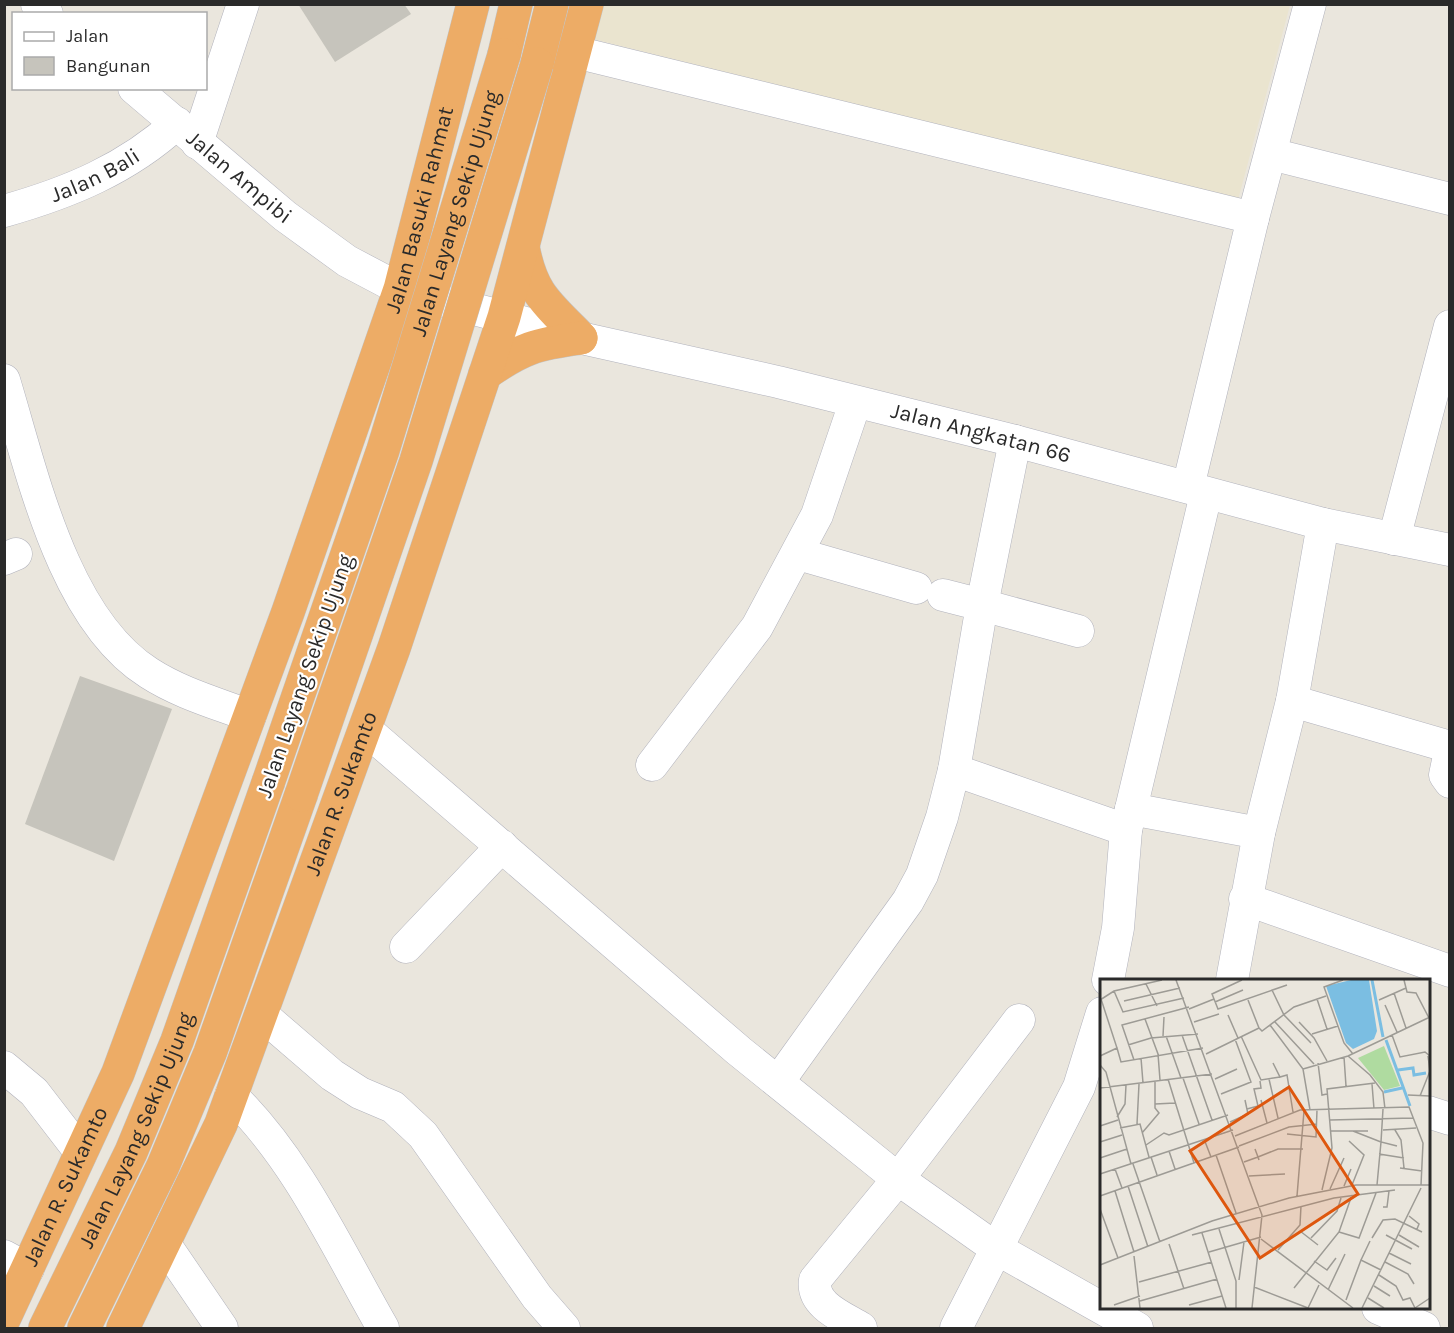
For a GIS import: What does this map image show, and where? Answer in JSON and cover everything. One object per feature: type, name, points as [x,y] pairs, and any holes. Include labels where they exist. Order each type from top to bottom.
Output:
[{"type":"highway","name":"Jalan Basuki Rahmat","points":[[357,415],[400,289],[473,4]]},
{"type":"highway","name":"Jalan Layang Sekip Ujung","points":[[45,1329],[131,1152],[177,1041],[383,450],[504,55],[516,4]]},
{"type":"highway","name":"Jalan Layang Sekip Ujung","points":[[84,1329],[163,1166],[206,1064],[416,461],[537,64],[552,4]]},
{"type":"highway","points":[[580,339],[538,293],[528,270],[527,230],[587,4]]},
{"type":"highway","points":[[430,173],[444,227],[459,246],[470,250],[501,251],[527,230]]},
{"type":"highway","name":"Jalan R. Sukamto","points":[[124,1328],[220,1124],[261,1014],[366,725],[485,374],[508,318],[527,230]]},
{"type":"highway","points":[[485,374],[513,355],[536,345],[580,339]]},
{"type":"highway","points":[[357,415],[392,380],[426,368],[448,382],[456,407],[459,418],[456,462]]},
{"type":"highway","name":"Jalan R. Sukamto","points":[[4,1319],[16,1262],[81,1153],[118,1073],[250,716],[357,415]]},
{"type":"highway","points":[[262,682],[279,668],[302,666],[356,690],[366,708],[366,725]]},
{"type":"street","name":"Jalan Bali","points":[[207,87],[243,4]]},
{"type":"street","points":[[1108,979],[1118,928],[1128,820],[1253,218],[1310,4]]},
{"type":"street","points":[[575,52],[1253,218]]},
{"type":"street","name":"Jalan Ampibi","points":[[136,90],[285,216],[347,261],[400,289]]},
{"type":"street","name":"Jalan Bali","points":[[4,211],[95,179],[125,164],[151,147],[187,133],[206,90]]},
{"type":"street","points":[[1271,154],[1449,199]]},
{"type":"street","name":"Jalan Angkatan 66","points":[[400,289],[580,339],[778,382],[1015,441],[1323,525],[1449,550]]},
{"type":"street","points":[[1394,539],[1449,326]]},
{"type":"street","points":[[4,380],[49,527],[75,584],[120,650],[148,673],[180,691],[250,716]]},
{"type":"street","points":[[652,765],[757,627],[798,554],[817,515],[855,403]]},
{"type":"street","points":[[778,1082],[908,902],[931,850],[954,770],[982,605],[1015,441]]},
{"type":"street","points":[[1232,979],[1258,833],[1292,701],[1323,525]]},
{"type":"street","points":[[798,554],[1078,631]]},
{"type":"street","points":[[1292,701],[1449,749],[1445,775],[1449,782]]},
{"type":"street","points":[[366,725],[502,846],[778,1082],[898,1179],[997,1249],[1100,1308]]},
{"type":"street","points":[[954,770],[1128,820],[1258,833]]},
{"type":"street","points":[[406,947],[502,846]]},
{"type":"street","points":[[1245,898],[1449,971]]},
{"type":"street","points":[[261,1014],[332,1075],[360,1093],[393,1107],[423,1135],[537,1297],[564,1329]]},
{"type":"street","points":[[956,1329],[1079,1087],[1100,1016]]},
{"type":"street","points":[[861,1329],[821,1302],[814,1288],[815,1280],[898,1179],[1019,1020]]},
{"type":"street","points":[[4,1067],[34,1092],[81,1153]]},
{"type":"street","points":[[231,1095],[255,1118],[288,1162],[383,1329]]},
{"type":"street","points":[[1430,1113],[1449,1119]]},
{"type":"street","points":[[164,1243],[222,1329]]},
{"type":"street","points":[[1102,1309],[1137,1329]]},
{"type":"street","points":[[1142,1329],[1154,1309]]},
{"type":"street","points":[[1380,1309],[1424,1329]]},
{"type":"shaded area","points":[[589,4],[1290,5],[1238,200],[581,36]]},
{"type":"building","points":[[298,4],[404,4],[411,14],[335,62]]},
{"type":"building","points":[[80,676],[172,709],[114,861],[25,824]]}]
